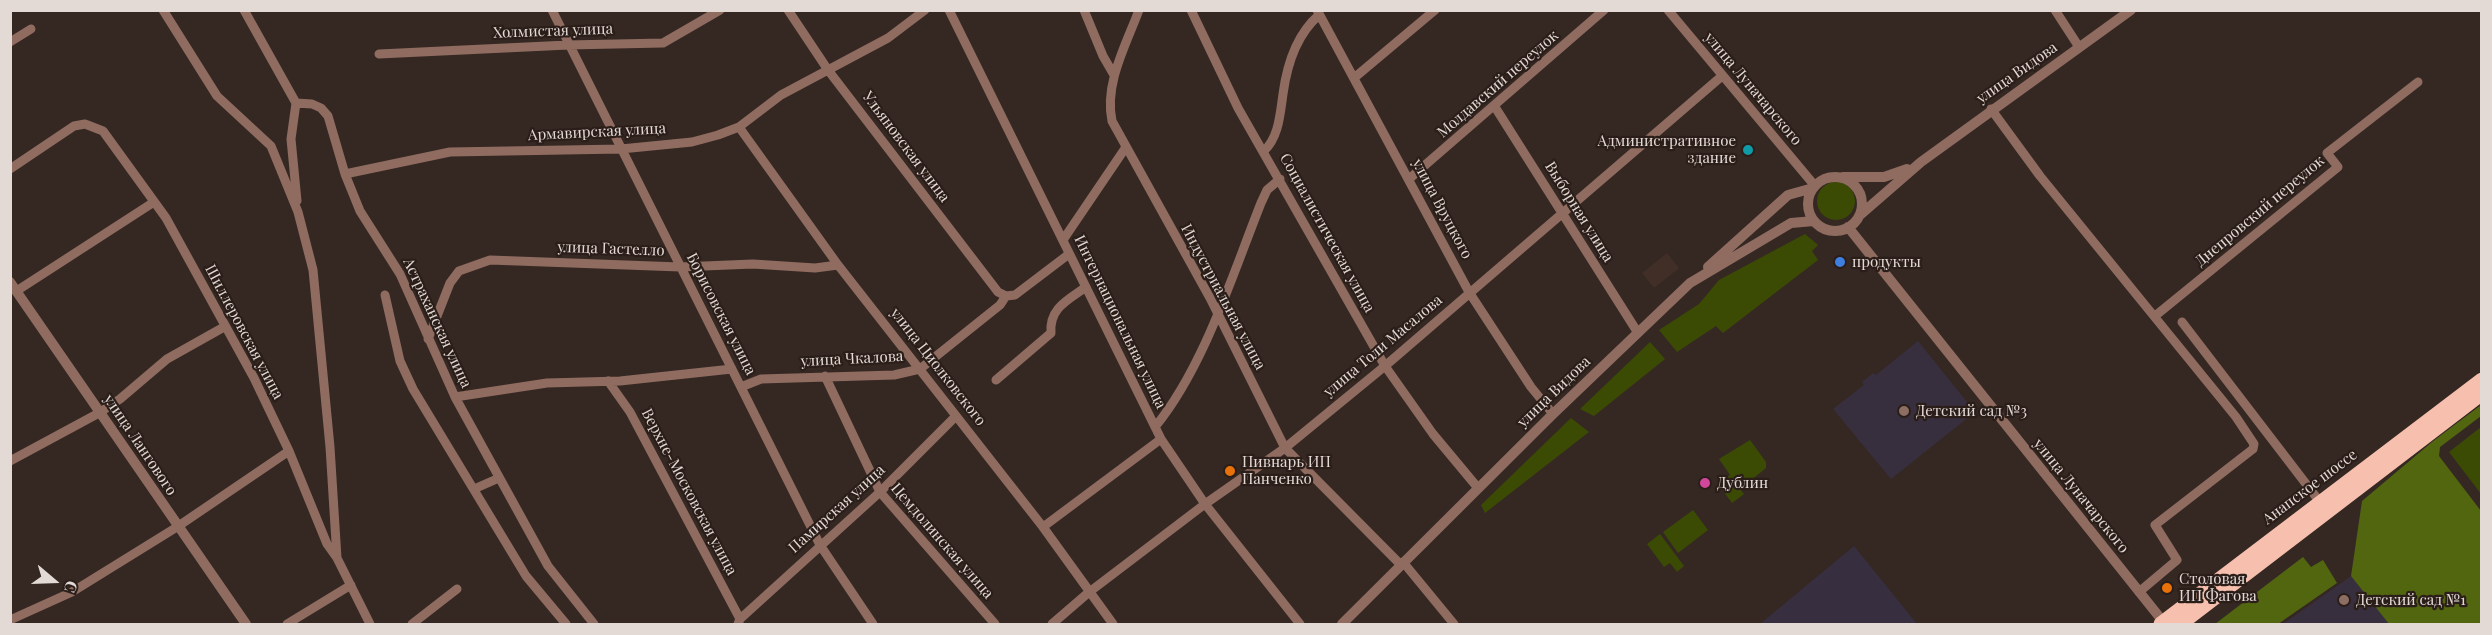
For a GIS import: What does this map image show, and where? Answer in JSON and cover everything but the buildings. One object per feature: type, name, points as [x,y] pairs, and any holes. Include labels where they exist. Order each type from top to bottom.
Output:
[{"type":"highway","name":"Анапское шоссе","points":[[2180,624],[2481,380]]},
{"type":"highway","name":"Анапское шоссе","points":[[2163,624],[2481,393]]},
{"type":"street","points":[[163,10],[175,34],[217,96],[271,146],[298,212]]},
{"type":"street","points":[[244,10],[296,103],[291,139],[298,212]]},
{"type":"street","name":"Борисовская улица","points":[[552,10],[820,545],[873,624]]},
{"type":"street","name":"Холмистая улица","points":[[379,54],[663,43],[720,10]]},
{"type":"street","name":"Ульяновская улица","points":[[788,10],[828,70],[998,292],[1006,296]]},
{"type":"street","name":"Армавирская улица","points":[[345,174],[450,152],[621,149],[692,142],[739,128],[781,95],[888,38],[925,10]]},
{"type":"street","name":"Интернациональная улица","points":[[949,10],[1161,439],[1205,504],[1300,624]]},
{"type":"street","points":[[1084,10],[1103,56],[1114,75]]},
{"type":"street","points":[[1114,75],[1139,10]]},
{"type":"street","name":"Социалистическая улица","points":[[1191,10],[1238,108],[1385,366],[1433,434],[1478,488]]},
{"type":"street","points":[[1354,78],[1435,10]]},
{"type":"street","name":"Молдавский переулок","points":[[1409,179],[1496,107],[1605,10]]},
{"type":"street","name":"улица Луначарского","points":[[1668,10],[1814,187]]},
{"type":"street","points":[[2055,10],[2079,47]]},
{"type":"street","name":"улица Видова","points":[[1921,162],[1991,109],[2131,10]]},
{"type":"street","points":[[1264,152],[1274,136],[1283,91],[1298,40],[1304,28],[1318,13]]},
{"type":"street","name":"улица Вруцкого","points":[[1318,13],[1469,292],[1532,387],[1553,414]]},
{"type":"street","points":[[10,42],[32,29]]},
{"type":"street","name":"Индустриальная улица","points":[[1114,75],[1108,104],[1112,121],[1216,313],[1285,448],[1402,563],[1454,624]]},
{"type":"street","name":"улица Толи Масалова","points":[[1052,624],[1088,593],[1205,504],[1285,448],[1385,366],[1722,76]]},
{"type":"street","name":"Днепровский переулок","points":[[2155,316],[2338,167],[2327,153],[2418,82]]},
{"type":"street","name":"Астраханская улица","points":[[296,103],[312,104],[321,108],[328,116],[345,174],[360,211],[400,274],[455,397],[548,566],[594,624]]},
{"type":"street","name":"Выборная улица","points":[[1496,107],[1638,333]]},
{"type":"street","points":[[1991,109],[2040,176],[2236,417],[2254,444],[2253,450],[2155,525],[2177,560],[2139,592]]},
{"type":"street","name":"Шиллеровская улица","points":[[10,169],[74,126],[85,124],[103,131],[166,218],[254,378],[289,450],[327,544],[337,558],[370,624]]},
{"type":"street","name":"улица Циолковского","points":[[739,128],[838,265],[1043,527],[1088,593],[1113,624]]},
{"type":"street","points":[[1063,240],[1126,147]]},
{"type":"street","points":[[1814,187],[1808,204],[1814,221],[1827,230],[1848,227],[1921,162]]},
{"type":"street","points":[[1690,283],[1788,195],[1814,187],[1826,178],[1884,177],[1902,172],[1921,162]]},
{"type":"street","points":[[1842,177],[1849,180],[1860,192],[1862,207],[1860,215]]},
{"type":"street","points":[[1155,427],[1173,406],[1199,357],[1261,203],[1268,190],[1280,179]]},
{"type":"street","points":[[14,286],[154,201]]},
{"type":"street","name":"Шиллеровская улица","points":[[298,212],[313,270],[330,447],[337,558]]},
{"type":"street","name":"улица Видова","points":[[1342,624],[1553,414],[1690,283],[1791,223],[1814,221]]},
{"type":"street","name":"улица Луначарского","points":[[1848,227],[2163,624]]},
{"type":"street","name":"улица Чкалова","points":[[741,387],[761,380],[894,375],[920,369],[1000,305],[1006,296],[1014,295],[1069,254]]},
{"type":"street","name":"улица Гастелло","points":[[428,339],[450,283],[459,271],[490,260],[680,267],[753,264],[815,268],[838,265]]},
{"type":"street","name":"улица Лангового","points":[[14,286],[246,624]]},
{"type":"street","points":[[996,380],[1051,333],[1050,319],[1056,309],[1086,287]]},
{"type":"street","points":[[385,295],[400,361],[413,389],[474,489],[483,509],[526,576],[566,624]]},
{"type":"street","points":[[2182,322],[2324,507]]},
{"type":"street","points":[[10,461],[99,413],[120,399],[167,359],[224,327]]},
{"type":"street","points":[[455,397],[547,382],[608,381],[732,369]]},
{"type":"street","name":"Цемдолинская улица","points":[[825,376],[880,492],[995,624]]},
{"type":"street","name":"Верхне-Московская улица","points":[[608,381],[630,412],[739,622]]},
{"type":"street","name":"Памирская улица","points":[[739,622],[880,492],[956,416]]},
{"type":"street","points":[[1043,527],[1161,439]]},
{"type":"street","points":[[10,620],[72,592],[177,526],[289,450]]},
{"type":"street","points":[[474,489],[499,478]]},
{"type":"street","points":[[286,624],[351,585]]},
{"type":"street","points":[[412,624],[457,589]]},
{"type":"shaded area","points":[[1667,253],[1679,268],[1654,288],[1642,273]]},
{"type":"shaded area","name":"Детский сад №3","points":[[1918,341],[1975,412],[1891,479],[1833,409],[1864,385],[1862,382],[1873,373],[1876,375]]},
{"type":"shaded area","points":[[1854,546],[1917,624],[1760,624]]},
{"type":"shaded area","name":"Детский сад №1","points":[[2351,576],[2389,624],[2283,624]]},
{"type":"green space","points":[[1836,182],[1850,187],[1855,201],[1850,215],[1836,220],[1822,215],[1817,201],[1822,187]]},
{"type":"green space","points":[[1805,234],[1818,245],[1812,251],[1818,260],[1723,333],[1716,326],[1677,352],[1659,330],[1699,304],[1719,280]]},
{"type":"green space","points":[[1650,342],[1665,359],[1594,416],[1580,409]]},
{"type":"green space","points":[[2481,405],[2481,416],[2440,447],[2439,456],[2481,511],[2481,624],[2389,624],[2351,576],[2362,501],[2432,442]]},
{"type":"green space","points":[[1571,418],[1589,432],[1485,513],[1481,505]]},
{"type":"green space","points":[[2481,427],[2481,494],[2449,452]]},
{"type":"green space","points":[[1750,440],[1766,462],[1766,468],[1740,489],[1744,494],[1732,503],[1718,484],[1730,475],[1719,459]]},
{"type":"green space","points":[[1693,510],[1708,530],[1678,553],[1663,532]]},
{"type":"green space","points":[[1660,534],[1684,566],[1677,572],[1670,563],[1664,567],[1647,544]]},
{"type":"green space","points":[[2303,557],[2311,567],[2323,560],[2337,583],[2278,624],[2215,624]]},
{"type":"place","name":"Административное здание","points":[[1748,150]]},
{"type":"place","name":"продукты","points":[[1840,262]]},
{"type":"place","name":"Детский сад №3","points":[[1904,411]]},
{"type":"place","name":"Пивнарь ИП Панченко","points":[[1230,471]]},
{"type":"place","name":"Дублин","points":[[1705,483]]},
{"type":"place","name":"Столовая ИП Фагова","points":[[2167,588]]},
{"type":"place","name":"Детский сад №1","points":[[2344,600]]}]
